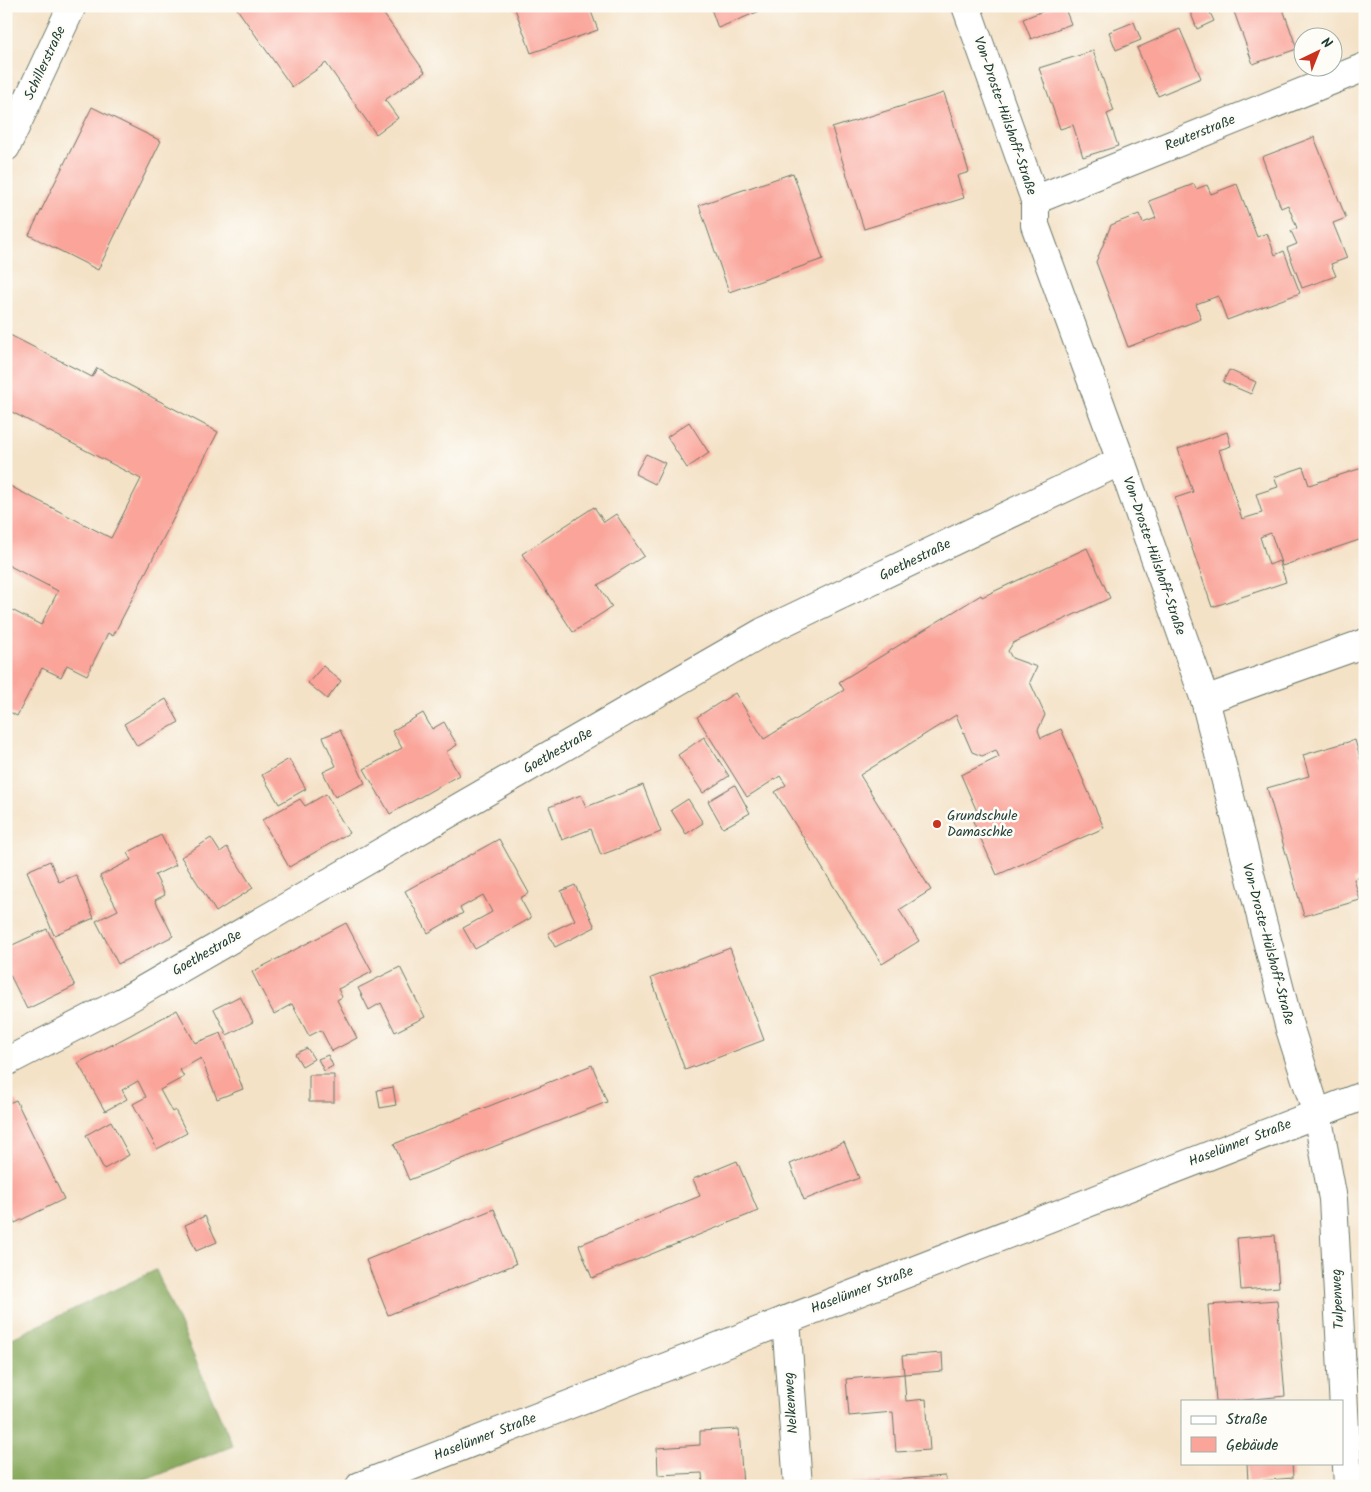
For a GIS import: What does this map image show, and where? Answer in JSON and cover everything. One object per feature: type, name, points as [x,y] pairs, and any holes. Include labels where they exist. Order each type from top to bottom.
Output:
[{"type":"street","name":"Schillerstraße","points":[[6,147],[72,6]]},
{"type":"street","name":"Von-Droste-Hülshoff-Straße","points":[[966,6],[1035,200],[1035,226],[1121,461],[1205,700],[1290,1029],[1317,1114]]},
{"type":"street","name":"Reuterstraße","points":[[1035,200],[1365,67]]},
{"type":"street","name":"Goethestraße","points":[[6,1062],[122,1002],[763,632],[1121,461]]},
{"type":"street","points":[[1205,700],[1365,643]]},
{"type":"street","name":"Haselünner Straße","points":[[360,1486],[1365,1095]]},
{"type":"street","name":"Tulpenweg","points":[[1317,1114],[1333,1199],[1344,1400]]},
{"type":"street","name":"Nelkenweg","points":[[786,1320],[798,1486]]},
{"type":"street","name":"Tulpenweg","points":[[1344,1409],[1348,1486]]},
{"type":"green space","points":[[156,1270],[233,1446],[130,1486],[6,1486],[6,1341]]},
{"type":"building","points":[[235,6],[378,6],[425,72],[385,100],[398,118],[376,134],[326,63],[292,87]]},
{"type":"building","points":[[514,6],[589,6],[598,30],[531,53]]},
{"type":"building","points":[[710,6],[772,6],[718,28]]},
{"type":"building","points":[[1055,6],[1064,6],[1071,24],[1031,39],[1023,19]]},
{"type":"building","points":[[1188,6],[1207,6],[1214,21],[1197,29]]},
{"type":"building","points":[[1240,6],[1282,6],[1294,40],[1294,50],[1253,64],[1233,9]]},
{"type":"building","points":[[1134,22],[1141,40],[1116,50],[1109,32]]},
{"type":"building","points":[[1180,29],[1201,78],[1158,96],[1137,48]]},
{"type":"building","points":[[1093,51],[1114,111],[1107,114],[1118,146],[1083,157],[1073,125],[1060,129],[1039,68]]},
{"type":"building","points":[[944,93],[969,172],[957,176],[964,198],[864,229],[832,128]]},
{"type":"building","points":[[92,107],[161,141],[98,270],[29,235]]},
{"type":"building","points":[[1314,137],[1346,218],[1333,223],[1347,258],[1331,264],[1336,276],[1302,288],[1287,248],[1297,244],[1291,231],[1297,228],[1288,205],[1281,208],[1262,157]]},
{"type":"building","points":[[793,173],[823,259],[729,292],[699,205]]},
{"type":"building","points":[[1194,184],[1196,189],[1207,185],[1211,194],[1237,184],[1257,237],[1267,233],[1275,255],[1284,251],[1300,293],[1227,320],[1218,296],[1196,304],[1201,319],[1128,347],[1096,262],[1111,225],[1139,214],[1143,223],[1156,218],[1149,201]]},
{"type":"building","points":[[6,333],[92,377],[97,368],[218,432],[113,636],[108,633],[87,675],[67,665],[61,677],[42,668],[17,716],[6,710],[6,607],[41,625],[58,591],[6,564],[6,484],[111,538],[141,479],[6,409]]},
{"type":"building","points":[[1229,370],[1256,382],[1251,394],[1223,382]]},
{"type":"building","points":[[689,422],[709,453],[687,468],[667,437]]},
{"type":"building","points":[[1227,432],[1231,446],[1219,450],[1242,519],[1262,513],[1256,494],[1278,487],[1274,477],[1303,467],[1309,485],[1365,467],[1365,538],[1282,566],[1271,533],[1260,537],[1269,565],[1279,561],[1286,582],[1212,607],[1175,498],[1193,492],[1178,449]]},
{"type":"building","points":[[646,454],[665,463],[655,484],[635,474]]},
{"type":"building","points":[[594,507],[604,522],[616,514],[644,556],[598,585],[612,607],[573,632],[522,554]]},
{"type":"building","name":"Grundschule Damaschke","points":[[1087,548],[1110,598],[1013,643],[1008,651],[1012,658],[1037,667],[1030,682],[1045,715],[1038,730],[1041,738],[1061,729],[1104,828],[997,875],[972,819],[979,816],[961,775],[999,757],[996,750],[982,756],[972,752],[956,715],[860,775],[931,890],[899,910],[919,941],[882,964],[775,792],[786,785],[780,776],[747,797],[697,717],[735,693],[764,739],[844,690],[839,682],[981,595],[982,597]]},
{"type":"building","points":[[323,666],[341,681],[327,699],[308,683]]},
{"type":"building","points":[[166,699],[179,722],[137,746],[124,724]]},
{"type":"building","points":[[423,713],[432,729],[444,722],[457,745],[446,752],[459,775],[390,814],[364,769],[402,748],[392,731]]},
{"type":"building","points":[[340,730],[365,783],[335,797],[323,772],[336,766],[323,737]]},
{"type":"building","points":[[704,737],[729,776],[703,793],[678,755]]},
{"type":"building","points":[[1355,740],[1365,775],[1365,876],[1354,879],[1360,900],[1304,916],[1267,788],[1309,776],[1303,755]]},
{"type":"building","points":[[289,759],[306,789],[279,804],[262,775]]},
{"type":"building","points":[[643,785],[661,832],[601,855],[591,829],[562,840],[549,807],[581,795],[586,807]]},
{"type":"building","points":[[735,785],[750,813],[723,828],[708,801]]},
{"type":"building","points":[[326,794],[349,833],[289,867],[262,820],[300,799],[305,806]]},
{"type":"building","points":[[688,799],[703,823],[686,834],[671,810]]},
{"type":"building","points":[[161,835],[176,865],[155,875],[165,895],[155,900],[173,936],[118,964],[96,921],[118,910],[100,876],[131,860],[127,853]]},
{"type":"building","points":[[211,838],[220,852],[227,847],[253,888],[216,912],[181,857]]},
{"type":"building","points":[[499,839],[529,893],[520,898],[531,918],[475,949],[463,928],[492,912],[483,895],[460,908],[463,913],[428,933],[405,891]]},
{"type":"building","points":[[50,861],[59,882],[76,875],[94,918],[54,935],[27,871]]},
{"type":"building","points":[[575,885],[595,927],[555,947],[548,933],[575,920],[561,891]]},
{"type":"building","points":[[346,923],[372,972],[338,989],[342,997],[337,1000],[357,1038],[332,1051],[321,1030],[309,1036],[292,1004],[274,1014],[252,972]]},
{"type":"building","points":[[47,929],[75,986],[27,1009],[6,967],[6,948]]},
{"type":"building","points":[[730,948],[764,1040],[685,1070],[651,978]]},
{"type":"building","points":[[400,967],[425,1017],[395,1032],[381,1003],[369,1010],[358,988]]},
{"type":"building","points":[[240,996],[253,1022],[227,1035],[214,1009]]},
{"type":"building","points":[[177,1010],[195,1043],[221,1033],[243,1089],[217,1099],[201,1058],[180,1070],[184,1077],[160,1090],[172,1112],[175,1110],[187,1133],[157,1149],[133,1104],[146,1097],[138,1081],[122,1090],[127,1099],[105,1111],[78,1063]]},
{"type":"building","points":[[307,1048],[314,1059],[302,1066],[295,1054]]},
{"type":"building","points":[[328,1055],[333,1066],[324,1071],[318,1059]]},
{"type":"building","points":[[592,1065],[607,1102],[409,1180],[394,1144]]},
{"type":"building","points":[[309,1075],[334,1075],[334,1102],[309,1102]]},
{"type":"building","points":[[393,1087],[396,1105],[380,1108],[377,1090]]},
{"type":"building","points":[[16,1100],[64,1199],[15,1223],[6,1205],[6,1104]]},
{"type":"building","points":[[111,1121],[129,1155],[104,1169],[86,1135]]},
{"type":"building","points":[[844,1142],[859,1178],[804,1200],[790,1164]]},
{"type":"building","points":[[737,1161],[758,1211],[592,1278],[579,1245],[700,1196],[693,1179]]},
{"type":"building","points":[[494,1209],[516,1264],[388,1315],[366,1260]]},
{"type":"building","points":[[205,1216],[217,1242],[196,1251],[185,1225]]},
{"type":"building","points":[[1275,1235],[1279,1287],[1241,1290],[1237,1238]]},
{"type":"building","points":[[1277,1300],[1285,1396],[1245,1400],[1216,1400],[1208,1305]]},
{"type":"building","points":[[942,1353],[943,1371],[904,1374],[902,1356]]},
{"type":"building","points":[[904,1374],[906,1401],[926,1399],[930,1450],[896,1452],[893,1412],[849,1416],[846,1379]]},
{"type":"building","points":[[739,1429],[743,1486],[703,1486],[702,1473],[658,1475],[657,1448],[700,1445],[700,1431]]},
{"type":"building","points":[[1247,1464],[1292,1464],[1293,1478],[1248,1482]]},
{"type":"building","points":[[945,1476],[946,1486],[851,1486],[851,1483]]},
{"type":"place","name":"Grundschule Damaschke","points":[[937,824]]}]
